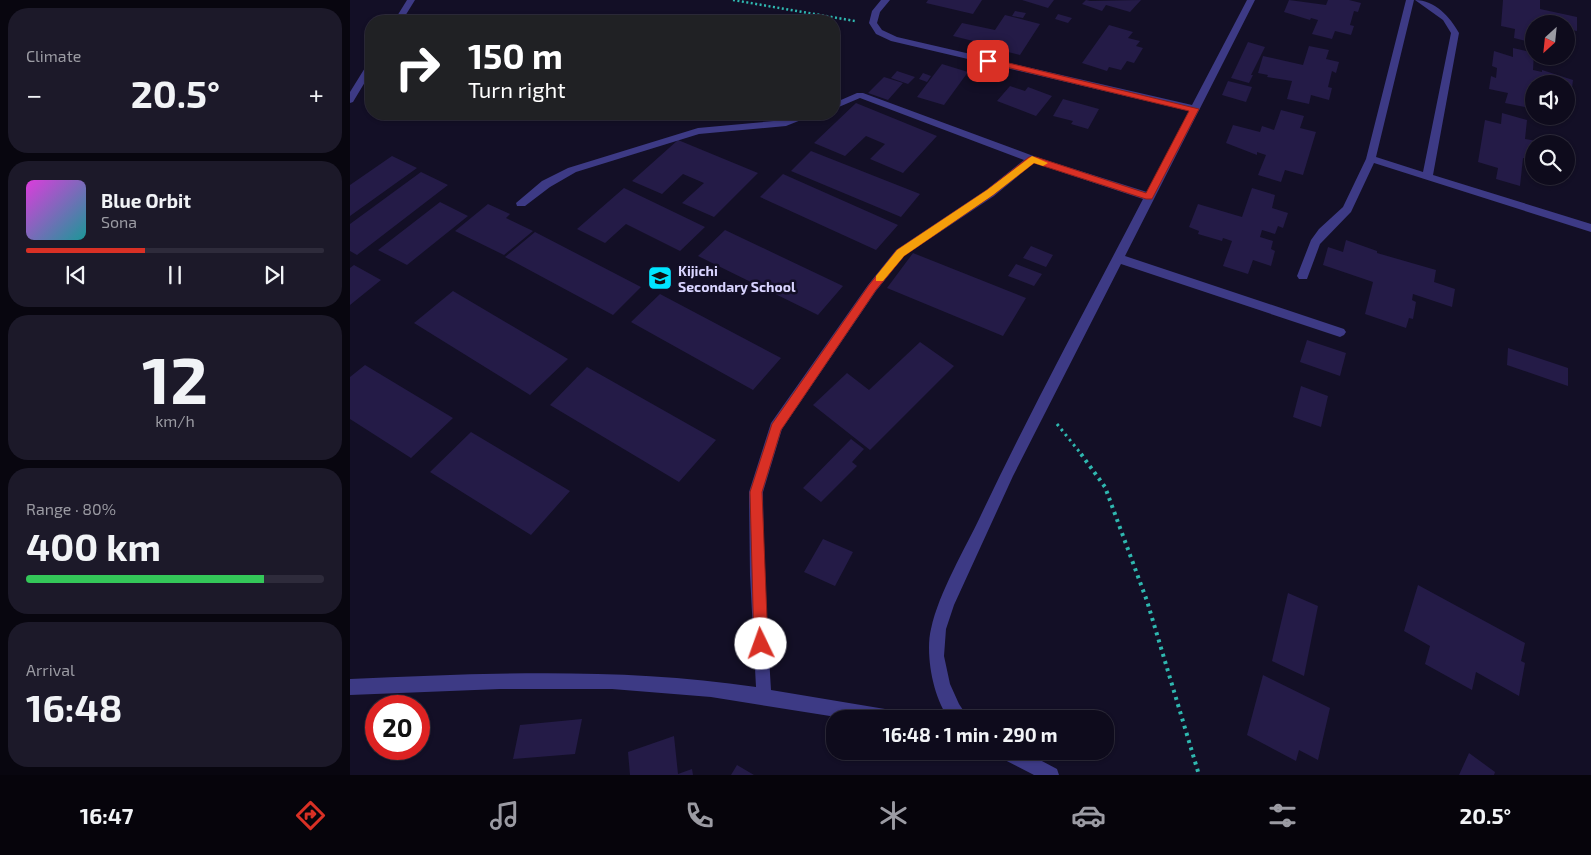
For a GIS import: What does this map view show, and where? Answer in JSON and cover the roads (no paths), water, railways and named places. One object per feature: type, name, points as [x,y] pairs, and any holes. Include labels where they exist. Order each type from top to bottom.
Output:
[{"type":"street","points":[[402,15],[411,0]]},
{"type":"street","points":[[886,0],[876,10],[873,23],[879,32],[894,39],[1194,109]]},
{"type":"street","points":[[953,710],[942,685],[936,656],[938,629],[961,570],[1041,407],[1250,0]]},
{"type":"street","points":[[1302,276],[1315,243],[1346,209],[1371,159],[1410,0]]},
{"type":"street","points":[[1419,0],[1446,18],[1455,33],[1427,177]]},
{"type":"street","points":[[350,100],[365,75]]},
{"type":"street","points":[[840,104],[860,96],[1032,159],[1149,197]]},
{"type":"street","points":[[521,203],[546,184],[572,170],[690,133],[786,123],[794,120]]},
{"type":"street","points":[[764,697],[757,575],[756,492],[776,428],[872,288],[900,253],[990,193],[1032,159]]},
{"type":"street","points":[[1371,159],[1591,228]]},
{"type":"street","points":[[1117,258],[1340,332]]},
{"type":"street","points":[[350,687],[555,680],[649,683],[764,697],[843,710]]},
{"type":"street","points":[[1022,760],[1051,775]]},
{"type":"place","name":"Kijichi Secondary School","points":[[660,278]]}]
